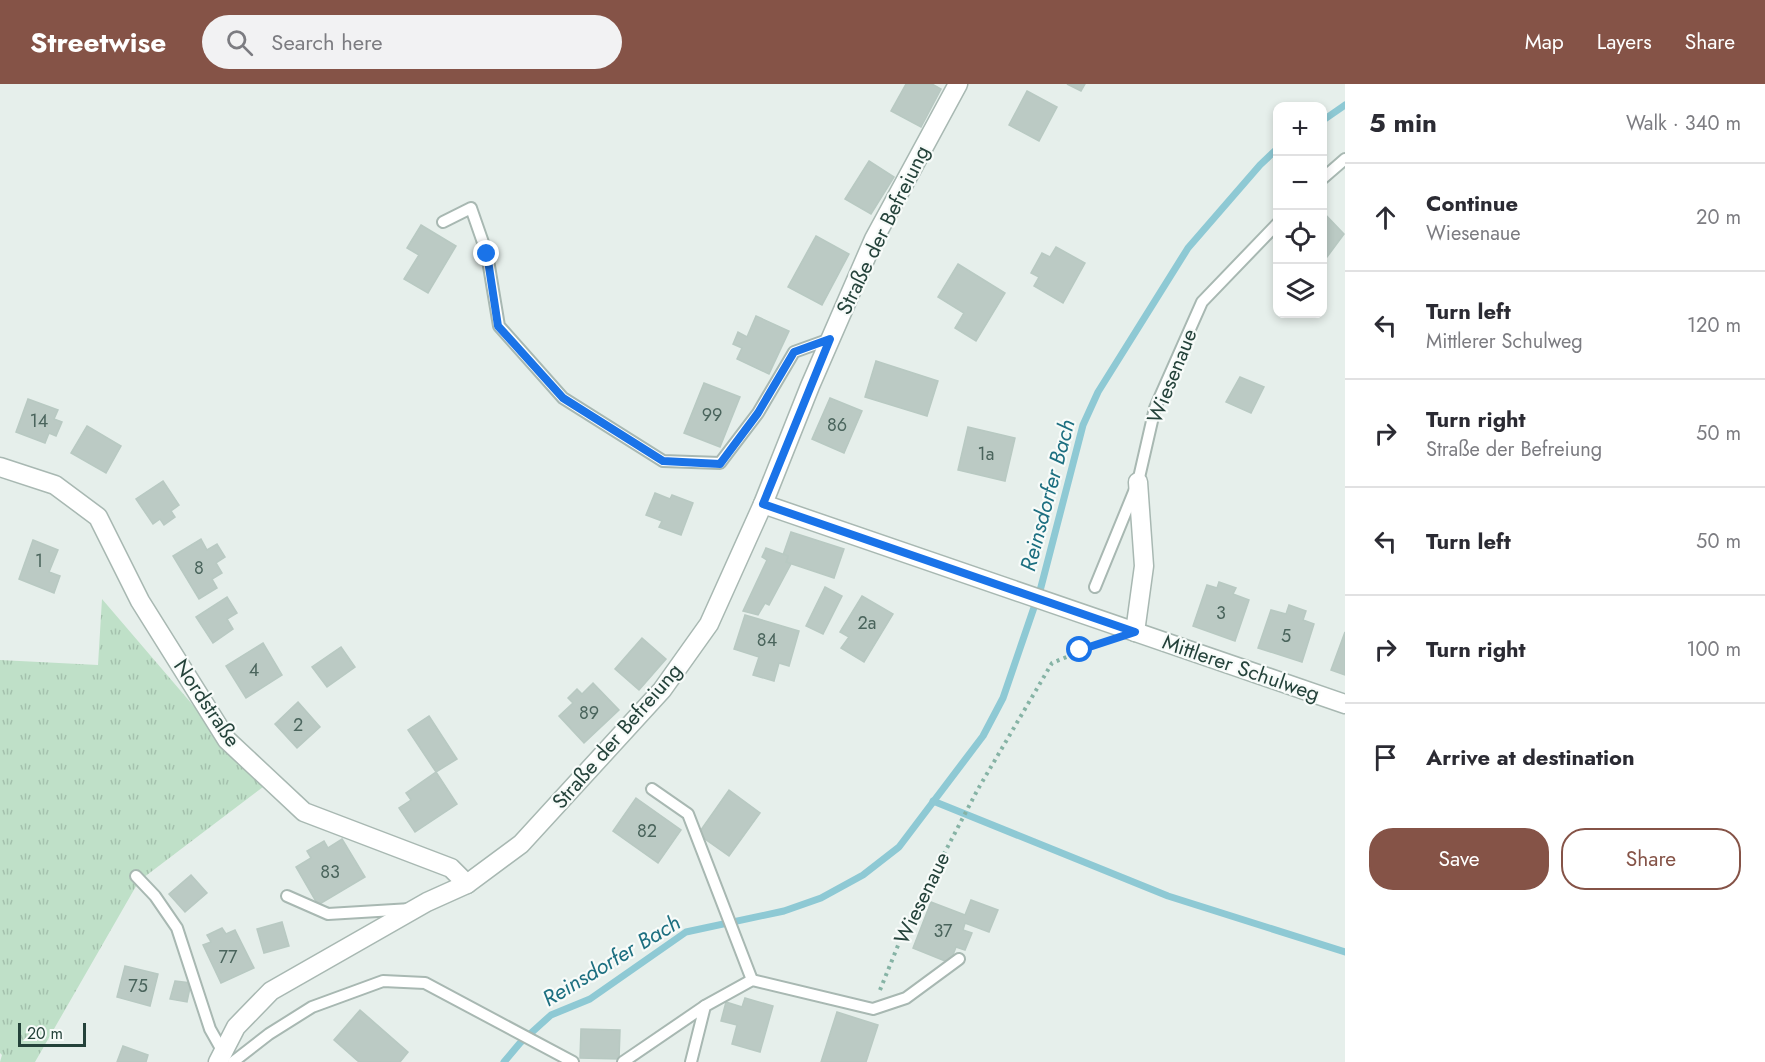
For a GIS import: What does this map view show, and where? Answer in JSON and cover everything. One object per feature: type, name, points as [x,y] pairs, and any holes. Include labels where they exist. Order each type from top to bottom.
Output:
[{"type":"street","name":"Straße der Befreiung","points":[[225,1059],[236,1028],[251,1009],[271,991],[414,909],[467,884],[521,844],[662,690],[709,624],[763,504],[830,339],[874,239],[958,84]]},
{"type":"street","name":"Nordstraße","points":[[0,466],[55,485],[98,517],[140,601],[227,740],[304,812],[451,868],[467,884]]},
{"type":"street","points":[[1135,632],[1144,566],[1137,482]]},
{"type":"street","name":"Mittlerer Schulweg","points":[[763,504],[1345,704]]},
{"type":"lane","points":[[1327,175],[1345,159]]},
{"type":"lane","points":[[443,222],[471,208],[487,254],[498,326],[563,398],[663,461],[720,464],[758,413],[794,352],[830,339]]},
{"type":"lane","name":"Wiesenaue","points":[[1095,587],[1137,482],[1155,408],[1202,302],[1273,228]]},
{"type":"lane","points":[[651,789],[688,814],[752,980]]},
{"type":"lane","points":[[136,876],[155,896],[177,928],[210,1029],[225,1059],[312,1007],[383,981],[425,983],[573,1062]]},
{"type":"lane","points":[[287,896],[328,914],[372,913],[403,907],[414,909]]},
{"type":"lane","points":[[623,1062],[705,1006],[752,980],[873,1009],[906,998],[958,959]]},
{"type":"lane","points":[[691,1062],[705,1006]]},
{"type":"path","name":"Wiesenaue","points":[[873,1009],[905,928],[978,789],[1052,663],[1080,650],[1135,632]]},
{"type":"green space","points":[[102,599],[263,787],[139,881],[35,1062],[0,1062],[2,1055],[0,1053],[0,660],[98,665]]},
{"type":"building","points":[[906,84],[932,84],[941,89],[921,127],[891,111]]},
{"type":"building","points":[[1067,84],[1085,84],[1081,91]]},
{"type":"building","points":[[1027,91],[1057,107],[1039,141],[1009,125]]},
{"type":"building","points":[[869,161],[894,177],[871,214],[845,199]]},
{"type":"building","points":[[1327,216],[1344,234],[1327,257]]},
{"type":"building","points":[[421,225],[456,246],[428,293],[404,279],[419,255],[407,248]]},
{"type":"building","points":[[816,236],[849,254],[822,305],[788,287]]},
{"type":"building","points":[[1056,247],[1085,263],[1063,303],[1034,286],[1039,277],[1031,273],[1042,253],[1050,257]]},
{"type":"building","points":[[958,264],[1005,293],[976,341],[955,328],[964,313],[938,297]]},
{"type":"building","points":[[756,316],[789,331],[769,374],[737,359],[742,348],[733,344],[738,332],[747,337]]},
{"type":"building","points":[[876,361],[938,381],[927,416],[865,397]]},
{"type":"building","points":[[1240,377],[1264,387],[1251,413],[1226,402]]},
{"type":"building","points":[[704,383],[740,397],[720,447],[684,433]]},
{"type":"building","points":[[830,398],[862,411],[844,453],[812,439]]},
{"type":"building","points":[[28,399],[58,410],[54,419],[62,422],[56,436],[49,433],[45,443],[16,432]]},
{"type":"building","points":[[87,426],[121,446],[106,473],[71,453]]},
{"type":"building","points":[[968,427],[1015,438],[1005,481],[958,470]]},
{"type":"building","points":[[163,481],[179,505],[171,511],[175,517],[164,525],[160,519],[153,524],[136,499]]},
{"type":"building","points":[[655,493],[670,499],[672,495],[693,503],[681,535],[659,527],[662,521],[646,515]]},
{"type":"building","points":[[791,532],[844,549],[834,578],[786,562],[788,556],[783,555]]},
{"type":"building","points":[[201,539],[207,550],[217,544],[225,557],[216,563],[222,573],[212,579],[217,588],[199,599],[173,556]]},
{"type":"building","points":[[33,540],[58,550],[49,572],[60,576],[54,593],[19,579]]},
{"type":"building","points":[[766,548],[788,556],[786,562],[791,564],[769,605],[765,603],[758,615],[743,611],[767,560],[762,557]]},
{"type":"building","points":[[1219,582],[1236,588],[1233,594],[1249,600],[1235,641],[1193,626],[1207,585],[1217,588]]},
{"type":"building","points":[[825,587],[842,596],[823,634],[806,626]]},
{"type":"building","points":[[862,596],[893,614],[864,662],[841,648],[849,637],[840,632]]},
{"type":"building","points":[[227,597],[237,613],[227,619],[233,629],[213,643],[196,617]]},
{"type":"building","points":[[1289,605],[1306,611],[1303,620],[1314,624],[1302,662],[1258,648],[1271,610],[1286,614]]},
{"type":"building","points":[[745,615],[799,631],[789,666],[779,663],[774,681],[753,675],[759,657],[734,649]]},
{"type":"building","points":[[1345,632],[1345,675],[1331,670]]},
{"type":"building","points":[[642,638],[666,659],[639,690],[615,669]]},
{"type":"building","points":[[263,643],[282,675],[246,698],[226,666]]},
{"type":"building","points":[[341,647],[355,667],[327,687],[312,667]]},
{"type":"building","points":[[593,683],[619,710],[584,743],[559,716],[573,703],[568,698],[577,689],[582,694]]},
{"type":"building","points":[[298,702],[320,727],[297,748],[275,724]]},
{"type":"building","points":[[429,716],[457,759],[436,772],[408,730]]},
{"type":"building","points":[[436,772],[457,804],[415,832],[399,808],[411,800],[406,793]]},
{"type":"building","points":[[729,790],[760,813],[729,856],[698,834]]},
{"type":"building","points":[[636,798],[681,830],[658,863],[613,831]]},
{"type":"building","points":[[342,839],[365,877],[318,905],[296,867],[311,858],[307,851],[324,841],[328,848]]},
{"type":"building","points":[[191,875],[207,893],[185,912],[169,894]]},
{"type":"building","points":[[971,900],[998,910],[989,932],[965,923],[963,930],[972,933],[965,950],[956,947],[950,963],[913,948],[931,902],[965,915]]},
{"type":"building","points":[[282,922],[289,946],[264,953],[257,929]]},
{"type":"building","points":[[222,928],[226,934],[235,930],[254,968],[221,983],[203,945],[211,942],[207,935]]},
{"type":"building","points":[[125,966],[158,974],[150,1006],[117,997]]},
{"type":"building","points":[[175,981],[191,983],[187,1002],[170,999]]},
{"type":"building","points":[[745,998],[773,1006],[760,1052],[732,1044],[737,1025],[721,1021],[726,1002],[742,1007]]},
{"type":"building","points":[[360,1010],[408,1052],[400,1062],[359,1062],[334,1040]]},
{"type":"building","points":[[837,1012],[878,1025],[866,1062],[821,1062]]},
{"type":"building","points":[[581,1029],[620,1030],[619,1059],[580,1058]]},
{"type":"building","points":[[123,1046],[148,1055],[146,1062],[117,1062]]},
{"type":"waterway","name":"Reinsdorfer Bach","points":[[1327,118],[1345,105]]},
{"type":"waterway","name":"Reinsdorfer Bach","points":[[504,1062],[520,1043],[551,1015],[590,999],[686,932],[784,911],[821,898],[863,875],[899,847],[983,736],[1003,698],[1041,587],[1083,425],[1098,392],[1188,248],[1273,153]]},
{"type":"waterway","points":[[933,801],[1168,896],[1345,952]]},
{"type":"route","points":[[487,254],[498,326],[563,398],[663,461],[720,464],[758,413],[794,352],[830,339],[763,504],[1135,632],[1080,650]]}]
